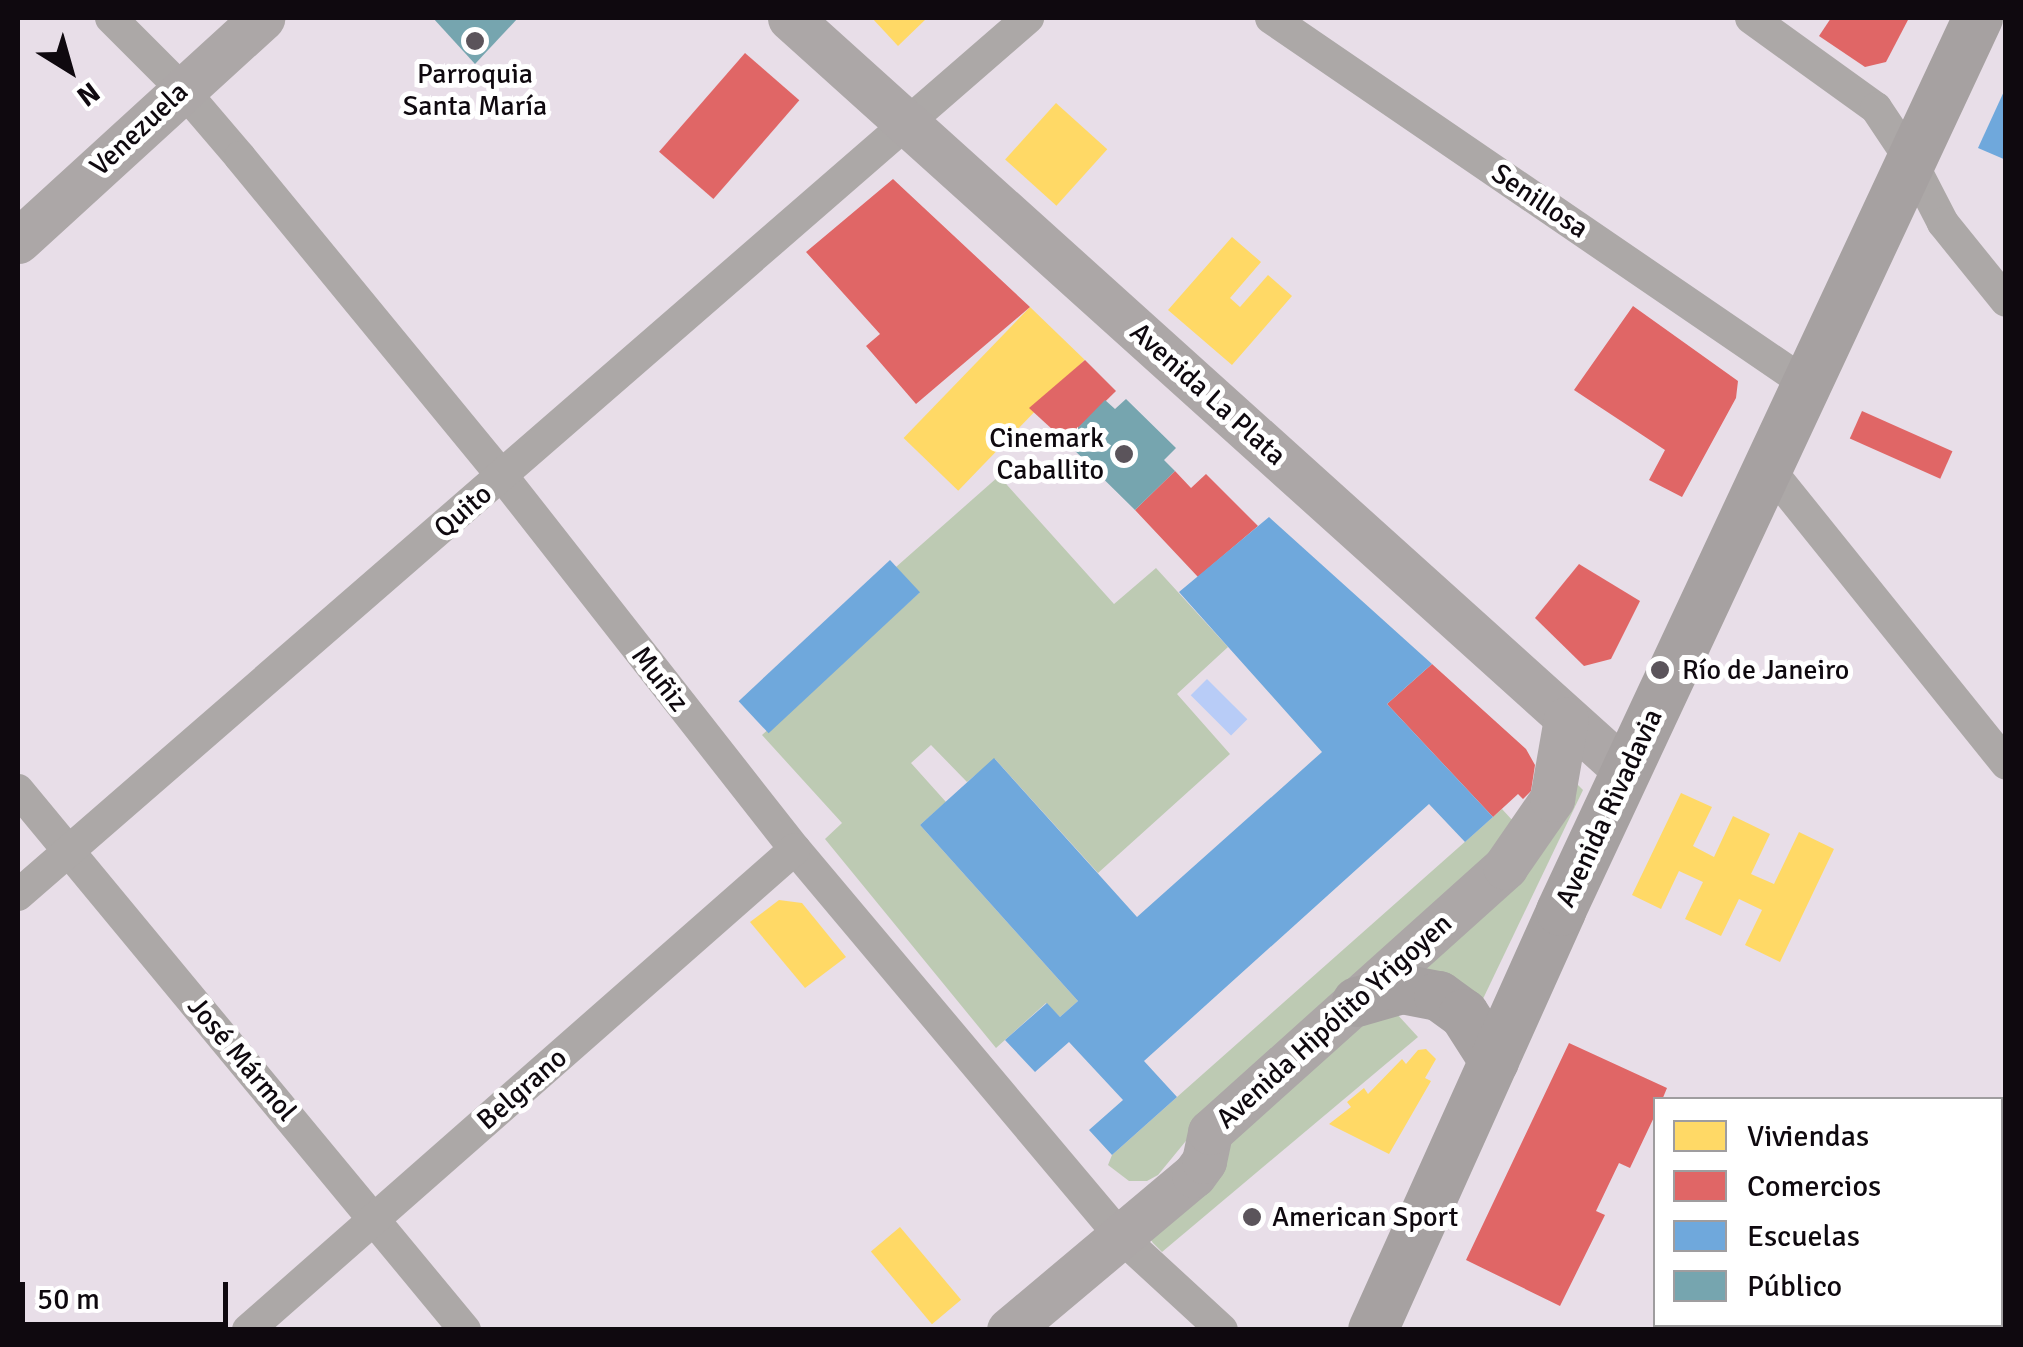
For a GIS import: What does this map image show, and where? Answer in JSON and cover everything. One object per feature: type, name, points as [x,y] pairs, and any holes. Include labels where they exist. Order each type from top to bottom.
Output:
[{"type":"main road","name":"Venezuela","points":[[18,241],[262,18]]},
{"type":"main road","name":"Avenida La Plata","points":[[790,18],[1626,771]]},
{"type":"main road","name":"Avenida Rivadavia","points":[[1373,1330],[1626,771],[1978,18]]},
{"type":"main road","name":"Avenida Hipólito Yrigoyen","points":[[1010,1330],[1201,1168],[1210,1132],[1505,868],[1527,842],[1552,799],[1566,719]]},
{"type":"main road","points":[[1357,1002],[1402,989],[1439,996],[1464,1014],[1494,1061]]},
{"type":"street","name":"Muñiz","points":[[111,18],[182,89],[502,476],[795,848],[1121,1236],[1222,1330]]},
{"type":"street","name":"Quito","points":[[18,895],[1028,18]]},
{"type":"street","name":"Senillosa","points":[[1272,18],[1808,385]]},
{"type":"street","points":[[1751,18],[1876,108],[1910,159],[1943,223],[2006,301]]},
{"type":"street","points":[[1770,470],[2006,764]]},
{"type":"street","name":"José Mármol","points":[[18,790],[465,1330]]},
{"type":"street","name":"Belgrano","points":[[248,1330],[795,848]]},
{"type":"green space","points":[[999,476],[1114,604],[1156,568],[1228,647],[1177,694],[1230,754],[1098,873],[995,759],[967,782],[931,745],[911,763],[946,802],[920,825],[1078,1001],[1060,1017],[1046,1003],[996,1048],[825,839],[842,823],[762,735],[919,593],[896,567]]},
{"type":"green space","points":[[1569,776],[1583,790],[1481,1003],[1408,969]]},
{"type":"green space","points":[[1502,809],[1524,833],[1199,1125],[1158,1175],[1147,1181],[1129,1181],[1108,1165],[1112,1155]]},
{"type":"green space","points":[[1396,1013],[1418,1037],[1162,1252],[1153,1243],[1149,1237],[1216,1154],[1371,1014]]},
{"type":"water","points":[[1207,679],[1247,719],[1231,736],[1191,695]]},
{"type":"building: Viviendas","points":[[872,18],[927,18],[898,46]]},
{"type":"building: Viviendas","points":[[1056,103],[1107,149],[1056,206],[1005,159]]},
{"type":"building: Viviendas","points":[[1232,237],[1261,262],[1230,298],[1240,307],[1268,275],[1292,296],[1232,365],[1168,310]]},
{"type":"building: Viviendas","points":[[1030,307],[1085,360],[958,491],[904,438]]},
{"type":"building: Viviendas","points":[[1681,793],[1712,807],[1693,846],[1714,857],[1733,816],[1770,834],[1751,874],[1774,884],[1799,832],[1834,849],[1780,962],[1745,945],[1762,910],[1739,899],[1721,936],[1685,919],[1703,882],[1679,871],[1661,909],[1632,895]]},
{"type":"building: Viviendas","points":[[779,900],[802,903],[846,957],[805,988],[750,922]]},
{"type":"building: Viviendas","points":[[1426,1049],[1436,1059],[1425,1078],[1431,1081],[1389,1154],[1329,1124],[1351,1107],[1347,1102],[1364,1088],[1368,1094],[1402,1059],[1406,1064],[1418,1050]]},
{"type":"building: Viviendas","points":[[900,1227],[961,1300],[932,1324],[871,1251]]},
{"type":"building: Comercios","points":[[1831,18],[1909,18],[1886,62],[1865,67],[1819,36]]},
{"type":"building: Comercios","points":[[745,53],[799,100],[713,199],[659,152]]},
{"type":"building: Comercios","points":[[893,179],[1030,307],[916,404],[866,346],[880,334],[806,252]]},
{"type":"building: Comercios","points":[[1633,306],[1738,381],[1736,398],[1682,497],[1649,480],[1665,450],[1574,390]]},
{"type":"building: Comercios","points":[[1085,360],[1116,391],[1065,441],[1029,408]]},
{"type":"building: Comercios","points":[[1862,411],[1952,451],[1940,479],[1850,438]]},
{"type":"building: Comercios","points":[[1175,471],[1191,488],[1206,474],[1258,526],[1198,577],[1135,510]]},
{"type":"building: Comercios","points":[[1579,564],[1640,601],[1611,659],[1584,666],[1535,618]]},
{"type":"building: Comercios","points":[[1432,664],[1526,749],[1535,765],[1531,791],[1523,799],[1518,794],[1493,817],[1387,704]]},
{"type":"building: Comercios","points":[[1569,1043],[1667,1088],[1663,1097],[1653,1097],[1653,1119],[1630,1168],[1619,1163],[1596,1211],[1605,1215],[1560,1306],[1466,1260]]},
{"type":"building: Escuelas","points":[[2006,87],[2006,160],[1978,148]]},
{"type":"building: Escuelas","points":[[1269,517],[1432,664],[1387,704],[1493,817],[1465,842],[1429,804],[1144,1061],[1177,1097],[1112,1155],[1089,1130],[1123,1100],[1069,1042],[1035,1072],[1005,1040],[1047,1003],[1060,1017],[1078,1001],[920,825],[994,758],[1137,917],[1322,752],[1179,592]]},
{"type":"building: Escuelas","points":[[890,560],[920,592],[769,733],[739,701]]},
{"type":"building: Público","name":"Parroquia Santa María","points":[[433,18],[518,18],[475,64]]},
{"type":"building: Público","name":"Cinemark Caballito","points":[[1126,399],[1176,448],[1164,460],[1175,471],[1135,510],[1065,441],[1105,400],[1115,409]]},
{"type":"place","name":"Parroquia Santa María","points":[[475,41]]},
{"type":"place","name":"Cinemark Caballito","points":[[1124,454]]},
{"type":"place","name":"Río de Janeiro","points":[[1660,670]]},
{"type":"place","name":"American Sport","points":[[1252,1217]]}]
